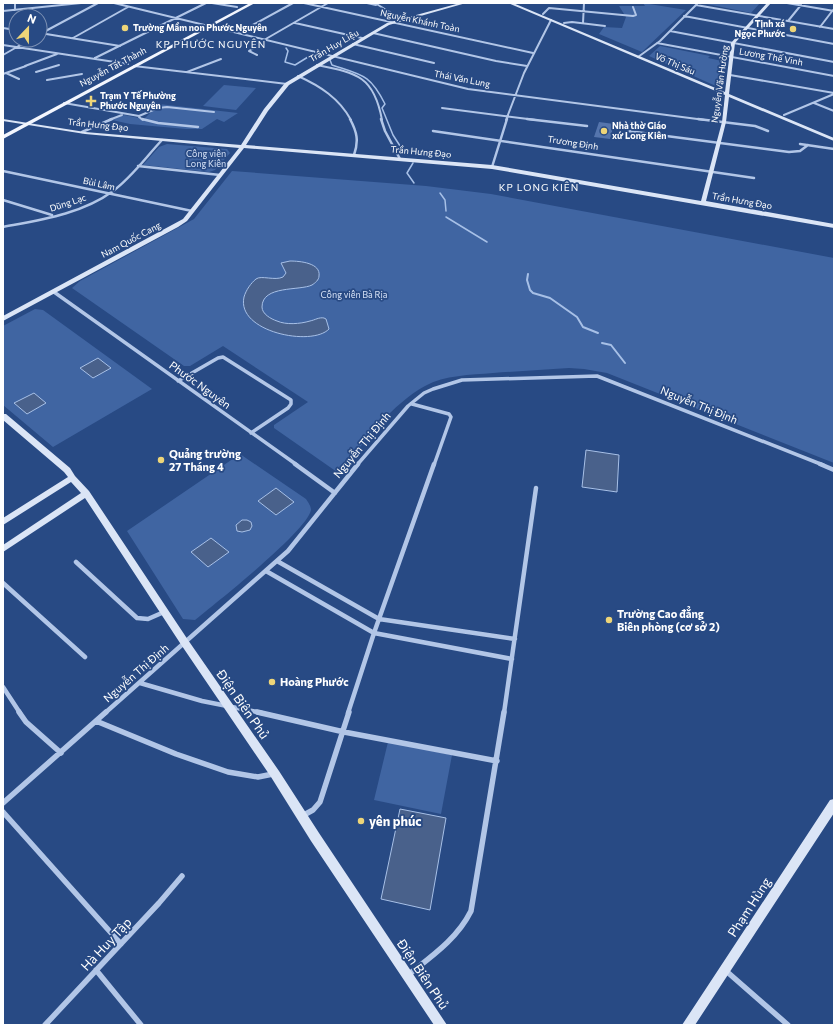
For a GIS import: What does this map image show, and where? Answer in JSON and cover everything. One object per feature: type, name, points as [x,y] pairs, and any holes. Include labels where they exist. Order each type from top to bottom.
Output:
[{"type":"main road","name":"Nguyễn Tất Thành","points":[[206,26],[245,3]]},
{"type":"main road","name":"Nguyễn Tất Thành","points":[[3,131],[253,3]]},
{"type":"main road","name":"Nguyễn Tất Thành","points":[[3,137],[131,65]]},
{"type":"street","points":[[34,8],[81,3]]},
{"type":"street","points":[[48,29],[98,3]]},
{"type":"street","name":"Thái Văn Lung","points":[[114,3],[460,87],[755,126],[768,131]]},
{"type":"street","points":[[94,59],[206,3]]},
{"type":"street","points":[[212,3],[237,7]]},
{"type":"street","points":[[238,33],[293,3]]},
{"type":"street","name":"Nguyễn Khánh Toàn","points":[[304,3],[533,53]]},
{"type":"street","points":[[256,55],[250,51],[294,22],[328,3]]},
{"type":"street","points":[[367,3],[378,5]]},
{"type":"street","points":[[374,3],[400,19]]},
{"type":"street","name":"Trần Huy Liệu","points":[[242,146],[266,110],[287,84],[298,76],[391,22],[464,3]]},
{"type":"street","name":"Võ Thị Sáu","points":[[510,3],[564,23],[834,140]]},
{"type":"street","name":"Võ Thị Sáu","points":[[516,3],[641,56]]},
{"type":"street","points":[[492,167],[506,116],[514,94],[533,53],[552,3]]},
{"type":"street","points":[[583,23],[584,3]]},
{"type":"street","name":"Nguyễn Văn Hưởng","points":[[703,202],[724,122],[733,43],[770,3]]},
{"type":"street","points":[[788,3],[833,10],[820,27]]},
{"type":"street","points":[[641,56],[670,31],[697,4],[834,29]]},
{"type":"street","points":[[788,21],[801,5]]},
{"type":"street","points":[[72,38],[129,7]]},
{"type":"street","points":[[549,8],[633,16],[636,15],[633,7]]},
{"type":"street","points":[[684,16],[834,44]]},
{"type":"street","points":[[294,22],[362,38]]},
{"type":"street","points":[[564,23],[583,23],[605,26]]},
{"type":"street","points":[[670,31],[834,62]]},
{"type":"street","points":[[373,33],[496,61],[527,66]]},
{"type":"street","points":[[48,34],[120,46]]},
{"type":"street","name":"Lương Thế Vinh","points":[[657,43],[834,76]]},
{"type":"street","points":[[353,44],[434,62]]},
{"type":"street","points":[[3,55],[15,48]]},
{"type":"street","points":[[24,48],[131,65],[287,84]]},
{"type":"street","points":[[5,73],[57,53]]},
{"type":"street","points":[[186,72],[220,59]]},
{"type":"street","points":[[36,72],[59,65]]},
{"type":"street","points":[[317,65],[359,76],[371,86],[378,101],[384,129],[398,149],[400,159]]},
{"type":"street","points":[[5,73],[19,80]]},
{"type":"street","points":[[47,80],[82,74]]},
{"type":"street","points":[[730,75],[834,93]]},
{"type":"street","points":[[298,76],[327,91],[342,104],[358,131],[359,140],[354,155]]},
{"type":"street","name":"Võ Thị Sáu","points":[[727,93],[834,136]]},
{"type":"street","points":[[784,115],[834,93]]},
{"type":"street","points":[[63,103],[139,116],[144,116],[151,110],[162,107],[214,112]]},
{"type":"street","points":[[814,103],[834,111]]},
{"type":"street","points":[[442,108],[586,126]]},
{"type":"street","points":[[82,132],[99,123],[124,114]]},
{"type":"street","points":[[139,116],[143,120],[198,127]]},
{"type":"street","name":"Trần Hưng Đạo","points":[[3,120],[82,132],[162,140],[492,167],[703,202],[834,226]]},
{"type":"street","name":"Trương Định","points":[[433,131],[754,178]]},
{"type":"street","points":[[628,131],[789,152],[800,151],[808,145]]},
{"type":"street","name":"Dũng Lạc","points":[[3,227],[54,216],[85,205],[108,194],[121,184],[162,140]]},
{"type":"street","points":[[800,144],[834,149]]},
{"type":"street","name":"Nam Quốc Cang","points":[[3,319],[185,220],[242,146]]},
{"type":"street","points":[[138,166],[220,175]]},
{"type":"street","name":"Bùi Lâm","points":[[3,171],[192,211]]},
{"type":"street","points":[[3,200],[54,216]]},
{"type":"street","name":"Phước Nguyên","points":[[54,292],[335,493]]},
{"type":"street","points":[[178,381],[218,358],[223,357],[291,400],[291,404],[288,408],[251,433]]},
{"type":"street","name":"Nguyễn Thị Định","points":[[3,803],[288,551],[318,517],[335,493],[381,437],[412,404],[424,394],[445,384],[462,380],[597,376],[834,470]]},
{"type":"street","points":[[302,817],[313,810],[320,802],[344,732],[374,633],[451,417],[449,414],[412,404]]},
{"type":"street","name":"Điện Biên Phủ","points":[[3,416],[67,470],[72,478],[86,493],[164,612],[275,774],[441,1025]]},
{"type":"street","points":[[3,522],[72,478]]},
{"type":"street","points":[[408,975],[460,931],[467,922],[474,899],[497,760],[536,488]]},
{"type":"street","points":[[3,549],[86,493]]},
{"type":"street","points":[[277,561],[379,619],[515,639]]},
{"type":"street","points":[[76,562],[137,618],[144,620],[150,619],[164,612]]},
{"type":"street","points":[[266,571],[374,633],[512,659]]},
{"type":"street","points":[[3,583],[86,657]]},
{"type":"street","points":[[140,683],[202,701],[228,705],[344,732],[497,760]]},
{"type":"street","points":[[3,687],[26,722],[61,753]]},
{"type":"street","points":[[96,721],[169,751],[228,772],[258,778],[275,774]]},
{"type":"street","name":"Phạm Hùng","points":[[688,1025],[834,804]]},
{"type":"street","points":[[3,812],[121,944]]},
{"type":"street","name":"Hà Huy Tập","points":[[45,1025],[182,876]]},
{"type":"street","points":[[724,969],[788,1025]]},
{"type":"street","points":[[96,970],[141,1025]]},
{"type":"green space","points":[[643,3],[686,10],[642,52],[599,34],[604,27],[622,28],[626,17],[619,6],[645,6]]},
{"type":"green space","points":[[702,3],[760,3],[751,13]]},
{"type":"green space","points":[[660,46],[710,56],[708,58],[722,61],[718,87],[649,56]]},
{"type":"green space","points":[[224,85],[256,88],[236,110],[203,106]]},
{"type":"green space","points":[[159,104],[238,113],[224,122],[217,119],[202,129],[130,124],[112,120],[124,115],[144,119]]},
{"type":"green space","name":"Công viên Long Kiên","points":[[167,144],[227,149],[230,153],[215,170],[209,172],[143,165],[159,147]]},
{"type":"green space","name":"Công viên Bà Rịa","points":[[232,171],[426,186],[491,194],[834,258],[834,463],[607,373],[569,368],[467,375],[433,382],[413,394],[390,413],[342,470],[337,472],[274,428],[274,425],[308,402],[223,346],[190,366],[184,366],[72,288],[80,281],[194,219]]},
{"type":"green space","points":[[35,309],[43,310],[152,389],[53,447],[3,405],[3,326]]},
{"type":"green space","points":[[240,454],[306,499],[311,510],[306,520],[294,534],[240,583],[195,620],[183,619],[127,531]]},
{"type":"green space","points":[[388,742],[452,755],[441,814],[374,800]]},
{"type":"shaded area","points":[[290,261],[304,262],[317,268],[319,272],[318,279],[312,285],[306,287],[282,290],[268,295],[264,300],[262,310],[270,318],[285,323],[302,323],[324,318],[326,319],[329,329],[320,334],[307,337],[277,333],[263,327],[252,319],[245,309],[244,297],[247,289],[252,283],[258,278],[283,277],[286,273],[281,263]]},
{"type":"shaded area","points":[[98,358],[111,368],[93,378],[80,368]]},
{"type":"shaded area","points":[[34,393],[46,403],[27,414],[14,403]]},
{"type":"shaded area","points":[[586,450],[619,455],[617,492],[582,487]]},
{"type":"shaded area","points":[[276,488],[294,502],[276,515],[258,501]]},
{"type":"shaded area","points":[[242,520],[251,522],[252,526],[250,530],[242,532],[237,531],[236,525]]},
{"type":"shaded area","points":[[211,538],[229,552],[208,567],[191,552]]},
{"type":"shaded area","points":[[400,809],[446,818],[430,910],[381,899]]},
{"type":"building","name":"Nhà thờ Giáo xứ Long Kiên","points":[[599,122],[614,124],[610,139],[594,137]]},
{"type":"waterway","points":[[286,48],[288,51],[285,62],[295,65],[308,57],[317,56],[317,58]]},
{"type":"waterway","points":[[330,60],[332,65],[364,77],[375,87],[385,104],[382,108],[393,135],[402,149],[401,153]]},
{"type":"waterway","points":[[413,163],[407,173],[414,183]]},
{"type":"waterway","points":[[440,193],[445,200],[446,211]]},
{"type":"waterway","points":[[446,217],[487,242]]},
{"type":"waterway","points":[[528,274],[527,280],[530,290],[533,293],[550,298],[577,317],[583,327],[598,333]]},
{"type":"waterway","points":[[602,343],[611,345],[625,363]]},
{"type":"place","name":"Trường Mầm non Phước Nguyên","points":[[125,28]]},
{"type":"place","name":"Tịnh xá Ngọc Phước","points":[[793,29]]},
{"type":"place","name":"Trạm Y Tế Phường Phước Nguyên","points":[[91,101]]},
{"type":"place","name":"Nhà thờ Giáo xứ Long Kiên","points":[[604,131]]},
{"type":"place","name":"Quảng trường 27 Tháng 4","points":[[161,460]]},
{"type":"place","name":"Trường Cao đẳng Biên phòng (cơ sở 2)","points":[[609,620]]},
{"type":"place","name":"Hoàng Phước","points":[[272,682]]},
{"type":"place","name":"yên phúc","points":[[361,821]]},
{"type":"district","name":"KP PHƯỚC NGUYÊN","points":[[211,44]]},
{"type":"district","name":"KP LONG KIÊN","points":[[539,187]]}]
